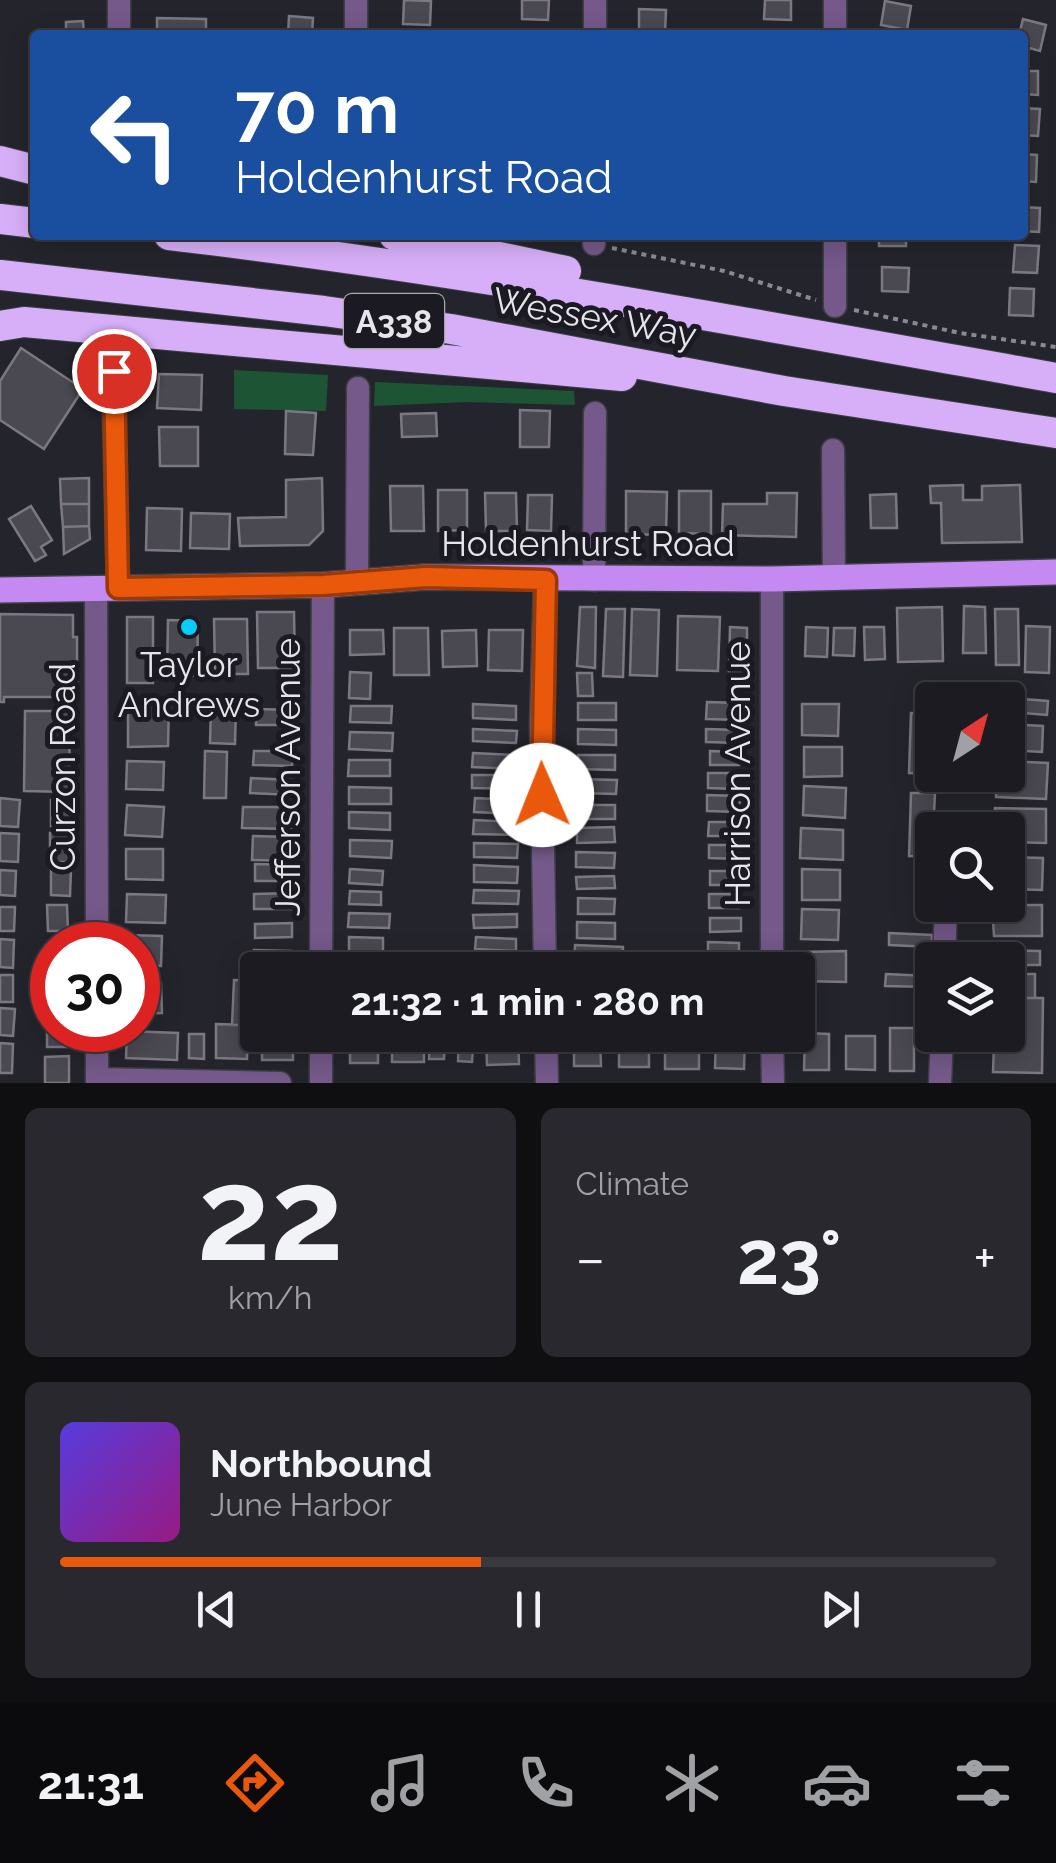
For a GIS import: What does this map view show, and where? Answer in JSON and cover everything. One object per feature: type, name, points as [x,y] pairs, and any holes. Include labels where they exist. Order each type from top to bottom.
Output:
[{"type":"highway","points":[[0,161],[30,169]]},
{"type":"highway","points":[[0,220],[30,223]]},
{"type":"highway","name":"Wessex Way","points":[[211,240],[616,298],[1056,378]]},
{"type":"highway","points":[[418,240],[579,274],[801,332]]},
{"type":"highway","name":"Wessex Way","points":[[0,275],[433,327],[550,345],[784,391],[1056,433]]},
{"type":"highway","points":[[0,326],[24,322],[784,391]]},
{"type":"main road","name":"Holdenhurst Road","points":[[0,590],[323,585],[426,577],[772,579],[1056,572]]},
{"type":"street","points":[[119,0],[119,30]]},
{"type":"street","points":[[356,0],[356,30]]},
{"type":"street","points":[[595,0],[595,30]]},
{"type":"street","points":[[835,0],[835,30]]},
{"type":"street","points":[[835,240],[835,306]]},
{"type":"street","name":"Curzon Road","points":[[98,922],[114,371]]},
{"type":"street","points":[[357,582],[358,388]]},
{"type":"street","points":[[594,580],[596,413]]},
{"type":"street","points":[[833,450],[834,577]]},
{"type":"street","name":"Harrison Avenue","points":[[772,579],[772,952]]},
{"type":"street","points":[[545,952],[542,725],[546,580]]},
{"type":"street","name":"Jefferson Avenue","points":[[320,952],[323,585]]},
{"type":"street","points":[[97,1052],[97,1081],[280,1083]]},
{"type":"street","points":[[321,1052],[321,1083]]},
{"type":"street","points":[[546,1052],[547,1083]]},
{"type":"street","points":[[772,1052],[772,1083]]},
{"type":"street","points":[[940,1083],[941,1052]]},
{"type":"path","points":[[598,240],[724,271],[835,306],[960,333],[1056,347]]},
{"type":"green space","points":[[234,370],[328,375],[326,411],[234,409]]},
{"type":"green space","points":[[375,382],[574,391],[575,405],[467,402],[374,406]]},
{"type":"building","points":[[404,0],[431,1],[430,25],[403,24]]},
{"type":"building","points":[[522,0],[549,0],[548,20],[522,19]]},
{"type":"building","points":[[765,0],[791,0],[791,20],[764,19]]},
{"type":"building","points":[[885,1],[911,6],[907,30],[881,25]]},
{"type":"building","points":[[639,9],[666,10],[665,30],[639,30]]},
{"type":"building","points":[[289,16],[313,18],[312,30],[288,30]]},
{"type":"building","points":[[157,18],[206,19],[206,30],[157,30]]},
{"type":"building","points":[[1023,19],[1046,25],[1040,51],[1028,48],[1028,30],[1020,30]]},
{"type":"building","points":[[83,21],[84,30],[66,30],[66,22]]},
{"type":"building","points":[[1028,71],[1038,71],[1038,95],[1028,94]]},
{"type":"building","points":[[1028,108],[1040,109],[1038,136],[1028,135]]},
{"type":"building","points":[[1028,154],[1037,155],[1036,182],[1028,181]]},
{"type":"building","points":[[1028,207],[1040,208],[1039,232],[1028,231]]},
{"type":"building","points":[[879,240],[906,240],[906,246],[879,246]]},
{"type":"building","points":[[1015,245],[1039,246],[1037,273],[1013,272]]},
{"type":"building","points":[[882,267],[909,268],[908,292],[882,291]]},
{"type":"building","points":[[1010,288],[1034,289],[1033,316],[1009,315]]},
{"type":"building","points":[[21,348],[83,389],[44,449],[0,420],[0,381]]},
{"type":"building","points":[[159,374],[202,375],[201,410],[157,408]]},
{"type":"building","points":[[520,410],[550,411],[549,447],[520,447]]},
{"type":"building","points":[[286,411],[316,413],[313,455],[285,454]]},
{"type":"building","points":[[436,413],[437,436],[402,437],[401,414]]},
{"type":"building","points":[[159,427],[198,427],[198,466],[160,466]]},
{"type":"building","points":[[89,478],[89,504],[61,504],[60,479]]},
{"type":"building","points":[[322,478],[323,531],[309,545],[240,546],[238,518],[286,517],[286,480]]},
{"type":"building","points":[[963,485],[963,500],[982,500],[982,486],[1020,485],[1022,542],[942,543],[941,503],[931,503],[930,486]]},
{"type":"building","points":[[390,486],[423,486],[424,531],[391,531]]},
{"type":"building","points":[[438,490],[467,490],[467,530],[438,531]]},
{"type":"building","points":[[626,491],[667,492],[666,535],[626,534]]},
{"type":"building","points":[[679,491],[711,491],[711,534],[679,533]]},
{"type":"building","points":[[485,493],[516,493],[517,531],[486,531]]},
{"type":"building","points":[[767,493],[797,493],[796,537],[722,535],[723,504],[767,504]]},
{"type":"building","points":[[896,494],[897,528],[871,528],[870,495]]},
{"type":"building","points":[[528,495],[552,495],[551,531],[527,530]]},
{"type":"building","points":[[61,504],[89,504],[89,526],[63,527]]},
{"type":"building","points":[[31,506],[52,540],[41,547],[46,555],[35,561],[9,519]]},
{"type":"building","points":[[147,508],[182,509],[181,551],[146,550]]},
{"type":"building","points":[[191,513],[230,514],[229,549],[190,548]]},
{"type":"building","points":[[89,526],[90,539],[64,554],[63,527]]},
{"type":"building","points":[[964,606],[985,607],[986,653],[963,653]]},
{"type":"building","points":[[580,607],[596,607],[595,668],[577,666]]},
{"type":"building","points":[[942,607],[943,661],[898,662],[897,608]]},
{"type":"building","points":[[606,609],[625,609],[623,677],[603,676]]},
{"type":"building","points":[[632,609],[659,610],[657,676],[630,675]]},
{"type":"building","points":[[995,609],[1018,609],[1019,665],[996,665]]},
{"type":"building","points":[[257,612],[294,612],[295,668],[258,668]]},
{"type":"building","points":[[0,614],[73,615],[77,697],[4,697],[4,702],[0,702]]},
{"type":"building","points":[[678,616],[720,617],[718,671],[677,670]]},
{"type":"building","points":[[127,617],[153,617],[153,683],[127,683]]},
{"type":"building","points":[[214,619],[247,619],[248,674],[215,674]]},
{"type":"building","points":[[168,620],[198,621],[197,676],[167,675]]},
{"type":"building","points":[[1026,626],[1050,627],[1049,673],[1025,672]]},
{"type":"building","points":[[730,627],[747,628],[747,671],[729,671]]},
{"type":"building","points":[[806,627],[828,628],[827,657],[805,656]]},
{"type":"building","points":[[864,627],[884,627],[885,659],[865,660]]},
{"type":"building","points":[[394,628],[428,628],[429,675],[394,675]]},
{"type":"building","points":[[834,628],[855,628],[854,656],[833,655]]},
{"type":"building","points":[[350,630],[383,630],[384,654],[350,655]]},
{"type":"building","points":[[476,630],[477,666],[443,667],[442,631]]},
{"type":"building","points":[[489,630],[523,630],[522,671],[488,670]]},
{"type":"building","points":[[350,672],[371,673],[370,699],[349,698]]},
{"type":"building","points":[[577,673],[592,673],[593,696],[578,696]]},
{"type":"building","points":[[1025,699],[1048,701],[1047,715],[1025,713]]},
{"type":"building","points":[[707,702],[740,703],[740,720],[706,719]]},
{"type":"building","points":[[128,703],[169,703],[168,746],[128,747]]},
{"type":"building","points":[[578,703],[616,703],[616,720],[578,720]]},
{"type":"building","points":[[473,704],[516,706],[516,720],[473,718]]},
{"type":"building","points":[[802,704],[839,704],[838,736],[802,735]]},
{"type":"building","points":[[211,706],[236,707],[235,744],[210,743]]},
{"type":"building","points":[[351,706],[392,706],[391,723],[350,722]]},
{"type":"building","points":[[256,709],[292,710],[292,725],[256,725]]},
{"type":"building","points":[[25,711],[70,711],[69,792],[24,791]]},
{"type":"building","points":[[911,713],[915,713],[915,773],[909,773]]},
{"type":"building","points":[[1025,725],[1043,726],[1042,752],[1025,751]]},
{"type":"building","points":[[473,729],[517,731],[516,743],[473,741]]},
{"type":"building","points":[[578,729],[616,730],[616,745],[578,744]]},
{"type":"building","points":[[706,729],[739,730],[739,743],[706,742]]},
{"type":"building","points":[[350,732],[393,733],[392,751],[349,749]]},
{"type":"building","points":[[804,747],[842,747],[842,776],[804,777]]},
{"type":"building","points":[[205,751],[227,752],[226,798],[204,798]]},
{"type":"building","points":[[254,751],[293,751],[292,766],[253,765]]},
{"type":"building","points":[[710,751],[739,752],[739,765],[710,765]]},
{"type":"building","points":[[473,753],[516,755],[515,769],[472,767]]},
{"type":"building","points":[[578,755],[615,755],[615,770],[577,769]]},
{"type":"building","points":[[349,760],[390,760],[390,776],[348,776]]},
{"type":"building","points":[[127,761],[164,762],[163,790],[126,789]]},
{"type":"building","points":[[1025,762],[1048,763],[1046,799],[996,797],[996,792],[1025,792]]},
{"type":"building","points":[[708,773],[738,773],[738,789],[708,788]]},
{"type":"building","points":[[472,775],[517,775],[517,789],[472,788]]},
{"type":"building","points":[[251,778],[293,780],[293,795],[250,793]]},
{"type":"building","points":[[578,779],[617,780],[616,794],[578,793]]},
{"type":"building","points":[[804,786],[846,788],[845,818],[803,815]]},
{"type":"building","points":[[349,787],[391,788],[391,804],[349,804]]},
{"type":"building","points":[[911,793],[935,793],[934,812],[915,812],[915,856],[909,856]]},
{"type":"building","points":[[707,795],[740,796],[739,812],[707,811]]},
{"type":"building","points":[[0,798],[20,800],[18,827],[0,826]]},
{"type":"building","points":[[475,798],[518,800],[517,814],[474,812]]},
{"type":"building","points":[[51,800],[70,800],[70,826],[51,826]]},
{"type":"building","points":[[127,805],[164,807],[162,837],[125,835]]},
{"type":"building","points":[[578,805],[615,805],[615,819],[578,819]]},
{"type":"building","points":[[243,807],[293,807],[293,829],[242,828]]},
{"type":"building","points":[[995,808],[1046,809],[1046,843],[1025,842],[1025,812],[995,812]]},
{"type":"building","points":[[349,812],[390,813],[390,830],[349,828]]},
{"type":"building","points":[[474,820],[517,822],[517,835],[473,834]]},
{"type":"building","points":[[709,822],[739,822],[739,836],[708,836]]},
{"type":"building","points":[[614,827],[615,842],[577,843],[577,828]]},
{"type":"building","points":[[801,828],[843,830],[843,860],[800,858]]},
{"type":"building","points":[[0,833],[19,834],[18,862],[0,861]]},
{"type":"building","points":[[50,833],[70,833],[71,862],[50,862]]},
{"type":"building","points":[[253,836],[291,837],[290,861],[252,860]]},
{"type":"building","points":[[350,840],[392,841],[391,858],[350,856]]},
{"type":"building","points":[[474,843],[518,844],[517,858],[474,857]]},
{"type":"building","points":[[709,845],[740,845],[740,859],[709,858]]},
{"type":"building","points":[[126,849],[163,849],[163,880],[126,879]]},
{"type":"building","points":[[576,852],[615,853],[614,868],[576,867]]},
{"type":"building","points":[[1025,857],[1043,858],[1042,890],[1025,890]]},
{"type":"building","points":[[255,864],[292,865],[291,881],[255,881]]},
{"type":"building","points":[[474,865],[518,867],[517,883],[474,882]]},
{"type":"building","points":[[51,869],[71,869],[70,896],[51,895]]},
{"type":"building","points":[[350,869],[383,871],[382,885],[349,883]]},
{"type":"building","points":[[802,869],[840,870],[840,900],[802,900]]},
{"type":"building","points":[[0,870],[16,871],[15,896],[0,895]]},
{"type":"building","points":[[710,871],[740,871],[740,885],[710,885]]},
{"type":"building","points":[[614,876],[615,888],[577,889],[576,877]]},
{"type":"building","points":[[474,890],[519,891],[518,904],[473,903]]},
{"type":"building","points":[[350,891],[381,892],[381,905],[349,904]]},
{"type":"building","points":[[291,893],[291,909],[254,909],[254,894]]},
{"type":"building","points":[[127,894],[166,895],[165,923],[126,922]]},
{"type":"building","points":[[709,894],[739,894],[739,908],[709,908]]},
{"type":"building","points":[[578,898],[615,899],[614,914],[578,914]]},
{"type":"building","points":[[47,905],[67,905],[68,922],[48,922]]},
{"type":"building","points":[[1025,905],[1042,905],[1042,936],[994,936],[993,922],[1025,922]]},
{"type":"building","points":[[0,907],[15,907],[14,931],[0,931]]},
{"type":"building","points":[[802,909],[839,910],[838,940],[801,939]]},
{"type":"building","points":[[349,913],[390,914],[389,928],[348,927]]},
{"type":"building","points":[[517,914],[517,927],[474,928],[473,915]]},
{"type":"building","points":[[710,918],[741,918],[741,931],[710,932]]},
{"type":"building","points":[[577,922],[615,923],[615,939],[577,938]]},
{"type":"building","points":[[292,923],[292,937],[255,938],[255,924]]},
{"type":"building","points":[[889,933],[932,935],[932,942],[915,942],[915,946],[889,945]]},
{"type":"building","points":[[349,937],[383,938],[383,952],[349,952]]},
{"type":"building","points":[[476,937],[516,939],[516,951],[475,949]]},
{"type":"building","points":[[0,939],[14,940],[13,968],[0,967]]},
{"type":"building","points":[[708,942],[739,943],[739,952],[708,952]]},
{"type":"building","points":[[575,945],[623,947],[623,952],[575,952]]},
{"type":"building","points":[[846,951],[846,982],[815,981],[815,952],[801,952]]},
{"type":"building","points":[[1025,951],[1040,951],[1040,965],[1025,965]]},
{"type":"building","points":[[886,974],[915,975],[915,987],[885,986]]},
{"type":"building","points":[[1025,974],[1035,974],[1035,998],[1025,998]]},
{"type":"building","points":[[0,975],[13,975],[13,1002],[0,1002]]},
{"type":"building","points":[[234,980],[240,980],[240,1025],[232,1025]]},
{"type":"building","points":[[1025,998],[1043,998],[1042,1073],[993,1072],[994,1052],[1025,1052]]},
{"type":"building","points":[[0,1008],[15,1009],[13,1036],[0,1035]]},
{"type":"building","points":[[216,1024],[240,1025],[240,1052],[247,1052],[247,1059],[216,1058]]},
{"type":"building","points":[[890,1028],[914,1028],[914,1071],[890,1071]]},
{"type":"building","points":[[160,1032],[178,1033],[177,1060],[126,1058],[126,1052],[160,1052]]},
{"type":"building","points":[[815,1033],[829,1034],[829,1070],[804,1070],[804,1052],[815,1052]]},
{"type":"building","points":[[189,1034],[204,1034],[204,1059],[189,1058]]},
{"type":"building","points":[[846,1036],[875,1036],[875,1070],[846,1069]]},
{"type":"building","points":[[0,1043],[13,1044],[12,1073],[0,1073]]},
{"type":"building","points":[[262,1052],[293,1052],[293,1060],[262,1060]]},
{"type":"building","points":[[350,1052],[378,1052],[378,1063],[350,1063]]},
{"type":"building","points":[[392,1052],[424,1052],[424,1062],[392,1062]]},
{"type":"building","points":[[429,1052],[444,1052],[444,1059],[429,1059]]},
{"type":"building","points":[[458,1052],[473,1052],[472,1062],[458,1061]]},
{"type":"building","points":[[487,1052],[519,1052],[519,1064],[487,1065]]},
{"type":"building","points":[[574,1052],[601,1052],[601,1066],[574,1066]]},
{"type":"building","points":[[619,1052],[649,1052],[649,1067],[619,1067]]},
{"type":"building","points":[[665,1052],[699,1052],[699,1069],[665,1069]]},
{"type":"building","points":[[715,1052],[744,1052],[744,1069],[715,1068]]},
{"type":"building","points":[[69,1056],[69,1083],[45,1083],[45,1057]]},
{"type":"place","name":"Taylor Andrews","points":[[189,627]]},
{"type":"route","points":[[114,371],[118,588],[323,585],[426,577],[546,580],[542,795]]}]
